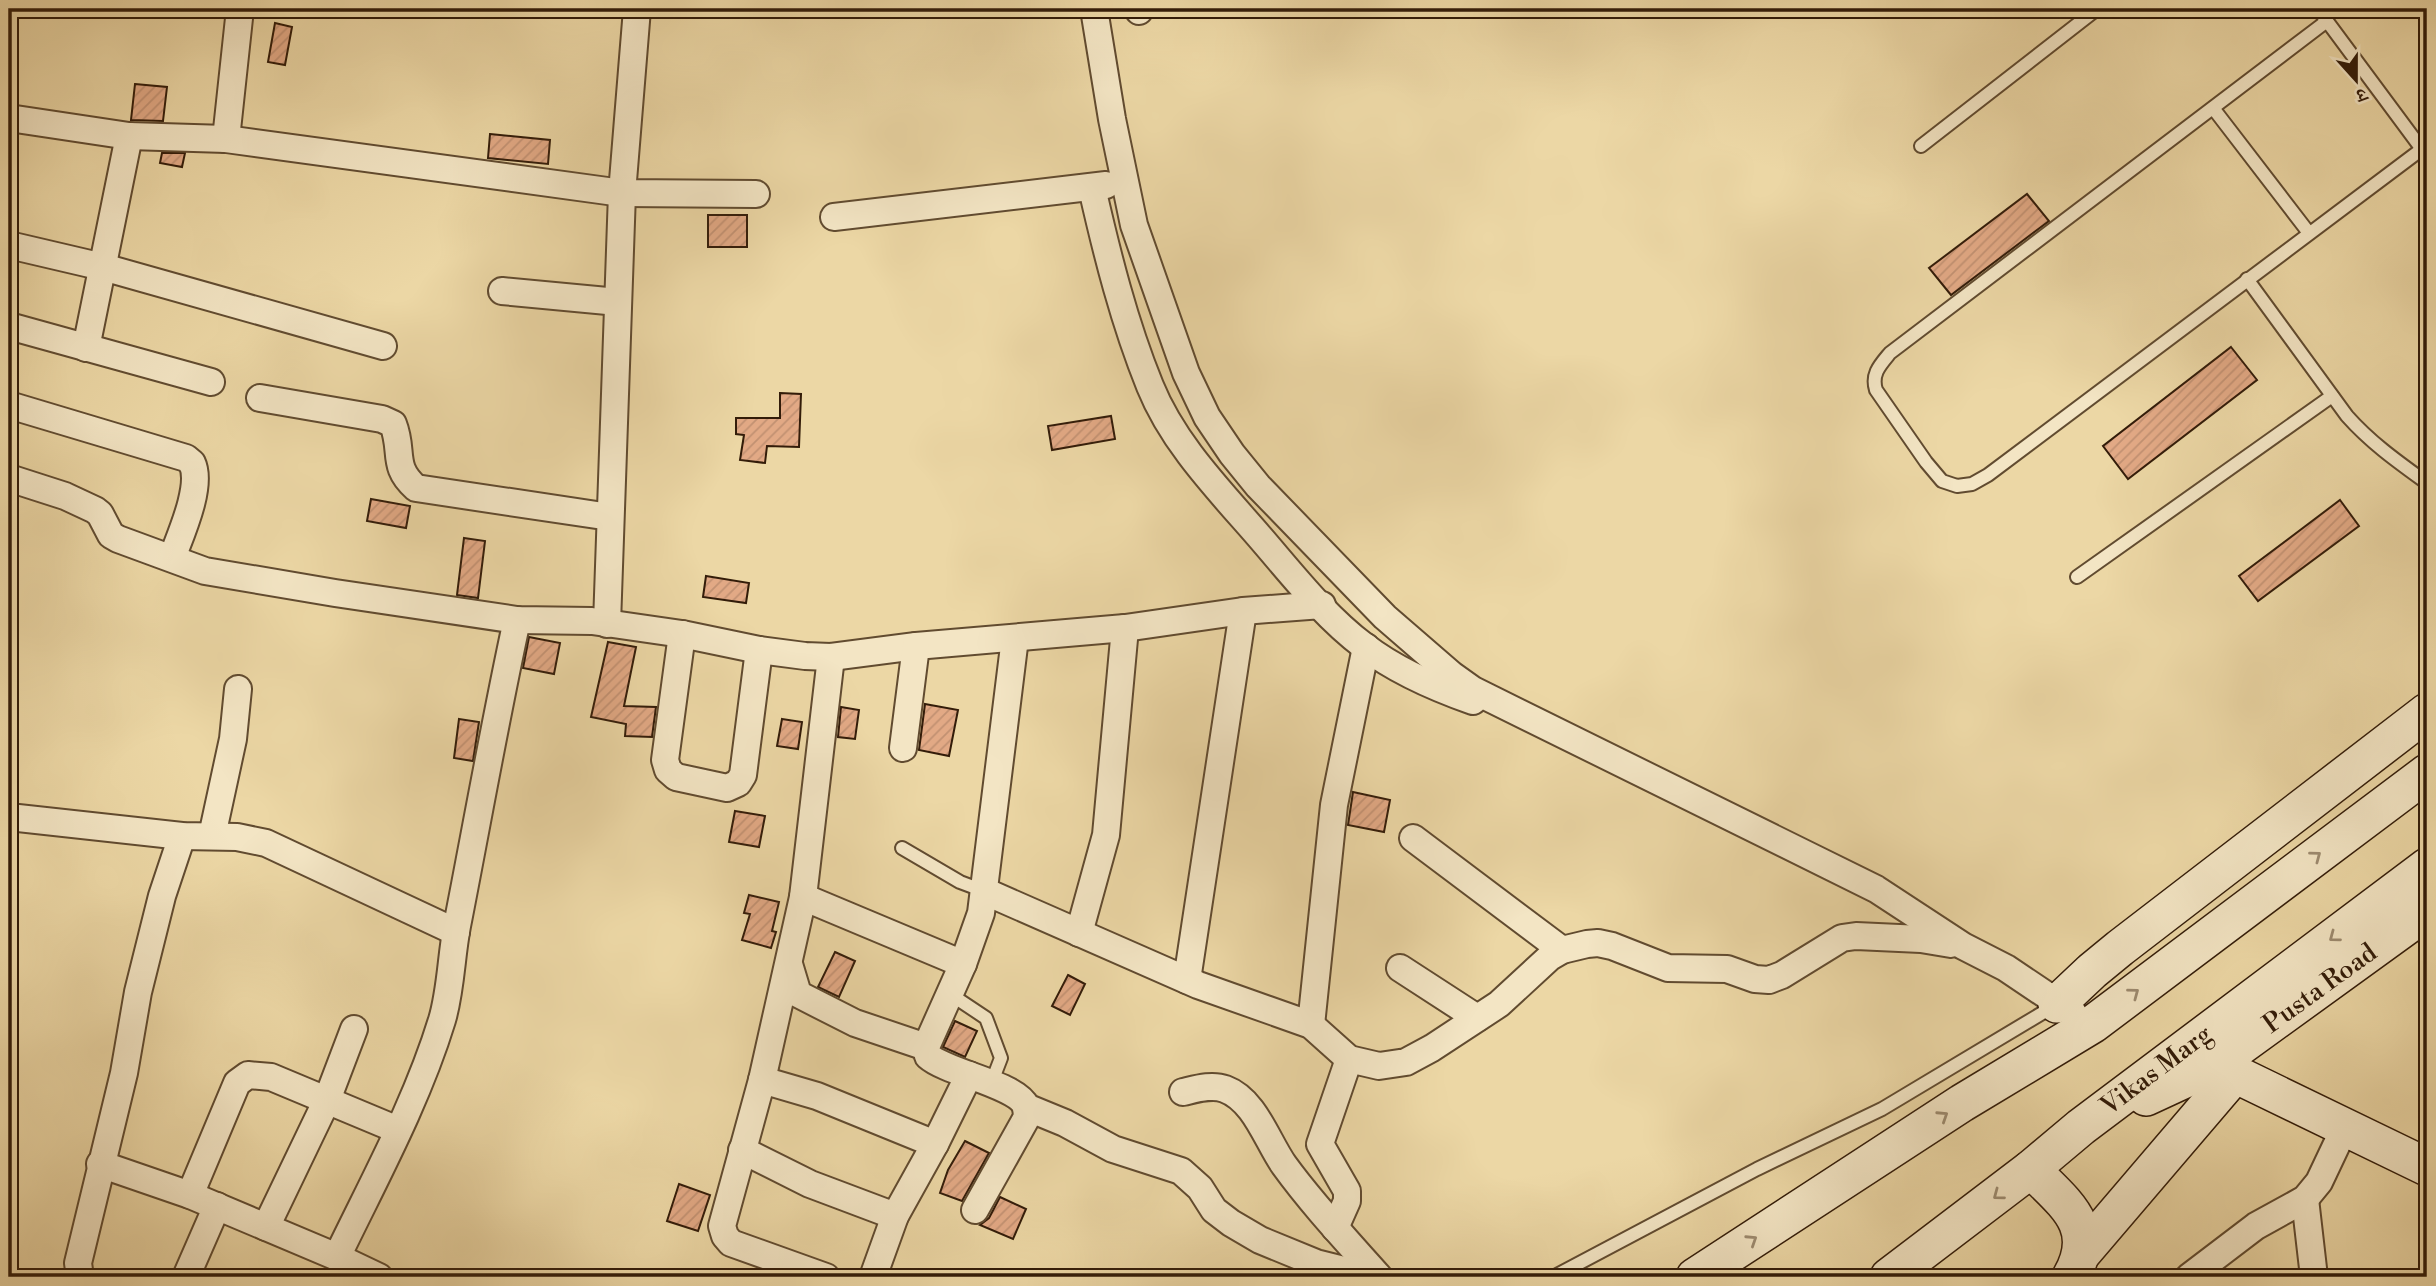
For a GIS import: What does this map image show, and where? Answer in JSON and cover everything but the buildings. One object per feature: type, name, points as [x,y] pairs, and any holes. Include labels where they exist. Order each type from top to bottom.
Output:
[{"type":"main road","points":[[2057,1004],[2120,948],[2427,712]]},
{"type":"main road","points":[[1695,1277],[1962,1103],[2093,1024],[2427,773]]},
{"type":"main road","name":"Vikas Marg","points":[[1889,1277],[1918,1264],[2081,1127],[2427,867]]},
{"type":"main road","name":"Pusta Road","points":[[2081,1127],[2224,1070],[2427,911]]},
{"type":"main road","points":[[2077,1265],[2224,1070],[2427,1167]]},
{"type":"main road","points":[[2031,1169],[2070,1209],[2081,1231],[2077,1265]]},
{"type":"street","points":[[226,139],[240,9]]},
{"type":"street","points":[[607,624],[622,193],[637,9]]},
{"type":"street","points":[[1094,9],[1112,119],[1134,225],[1186,373],[1207,417],[1258,486],[1385,617],[1452,676],[1473,690],[1875,889],[1963,946],[2006,968],[2057,1004],[2093,1024]]},
{"type":"street","points":[[9,118],[129,136],[226,139],[622,193],[756,194]]},
{"type":"street","points":[[86,348],[129,136]]},
{"type":"street","points":[[834,217],[1092,188],[1125,181]]},
{"type":"street","points":[[1092,188],[1111,270],[1150,386],[1169,424],[1194,460],[1286,568],[1366,647],[1435,687],[1559,734]]},
{"type":"street","points":[[9,245],[103,267],[383,346]]},
{"type":"street","points":[[502,291],[618,302]]},
{"type":"street","points":[[9,326],[211,382]]},
{"type":"street","points":[[260,398],[382,419],[393,424],[399,439],[398,463],[404,478],[416,488],[610,517]]},
{"type":"street","points":[[9,405],[186,458],[192,463],[196,476],[186,522],[172,558]]},
{"type":"street","points":[[9,478],[65,496],[95,510],[111,535],[205,571],[517,620],[607,624],[805,656],[831,657],[916,646],[1125,628],[1243,611],[1322,605]]},
{"type":"street","points":[[1188,980],[1243,611]]},
{"type":"street","points":[[337,1257],[398,1130],[427,1063],[443,1017],[456,932],[517,620]]},
{"type":"street","points":[[1079,933],[1106,835],[1125,628]]},
{"type":"street","points":[[682,634],[665,760],[668,770],[676,777],[727,788],[738,783],[743,775],[759,650]]},
{"type":"street","points":[[1014,638],[981,913],[963,964],[926,1047],[928,1056],[936,1063],[1017,1096],[1026,1107],[1065,1123],[1112,1149],[1181,1171],[1200,1188],[1214,1210],[1260,1240],[1316,1263],[1372,1277]]},
{"type":"street","points":[[904,748],[916,646]]},
{"type":"street","points":[[1311,1025],[1334,805],[1366,647]]},
{"type":"street","points":[[826,1277],[731,1243],[722,1226],[762,1080],[803,897],[831,657]]},
{"type":"street","points":[[212,836],[233,739],[238,690]]},
{"type":"street","points":[[9,817],[182,836],[237,836],[266,843],[456,932]]},
{"type":"street","points":[[80,1277],[78,1263],[124,1073],[148,952],[162,896],[182,836]]},
{"type":"street","points":[[1413,838],[1562,950]]},
{"type":"street","points":[[984,891],[1188,980],[1311,1025],[1349,1059],[1379,1066],[1406,1062],[1477,1018],[1499,1004],[1550,957],[1562,950],[1598,943],[1668,968],[1727,970],[1755,979],[1769,980],[1782,975],[1842,938],[1856,936],[1921,939],[1963,946]]},
{"type":"street","points":[[803,897],[963,964]]},
{"type":"street","points":[[789,964],[798,994],[855,1023],[926,1047]]},
{"type":"street","points":[[1400,968],[1477,1018]]},
{"type":"street","points":[[267,1227],[327,1100],[354,1029]]},
{"type":"street","points":[[1335,1228],[1347,1201],[1347,1191],[1320,1144],[1349,1059]]},
{"type":"street","points":[[190,1195],[237,1083],[248,1075],[271,1077],[398,1130]]},
{"type":"street","points":[[762,1080],[817,1096],[935,1144]]},
{"type":"street","points":[[873,1277],[895,1216],[935,1144],[980,1080]]},
{"type":"street","points":[[1182,1092],[1209,1087],[1226,1089],[1244,1103],[1284,1164],[1335,1228],[1379,1277]]},
{"type":"street","points":[[975,1210],[1027,1117],[1026,1107]]},
{"type":"street","points":[[2189,1277],[2256,1226],[2305,1199],[2319,1182],[2344,1127]]},
{"type":"street","points":[[742,1150],[810,1184],[895,1216]]},
{"type":"street","points":[[100,1164],[217,1206],[337,1257],[366,1275]]},
{"type":"street","points":[[2305,1199],[2315,1277]]},
{"type":"street","points":[[186,1277],[217,1206]]},
{"type":"lane","points":[[1920,146],[2096,9]]},
{"type":"lane","points":[[2318,9],[2327,21],[2425,153],[2309,233],[1988,475],[1972,484],[1957,486],[1942,481],[1876,390],[1876,372],[1891,353],[2327,21]]},
{"type":"lane","points":[[2213,108],[2309,233]]},
{"type":"lane","points":[[2248,279],[2363,435],[2427,483]]},
{"type":"lane","points":[[2077,577],[2332,396]]},
{"type":"lane","points":[[902,848],[960,882],[984,891]]},
{"type":"lane","points":[[950,994],[986,1018],[1001,1058],[980,1080]]},
{"type":"lane","points":[[1553,1277],[1757,1169],[1882,1109],[2057,1004]]}]
